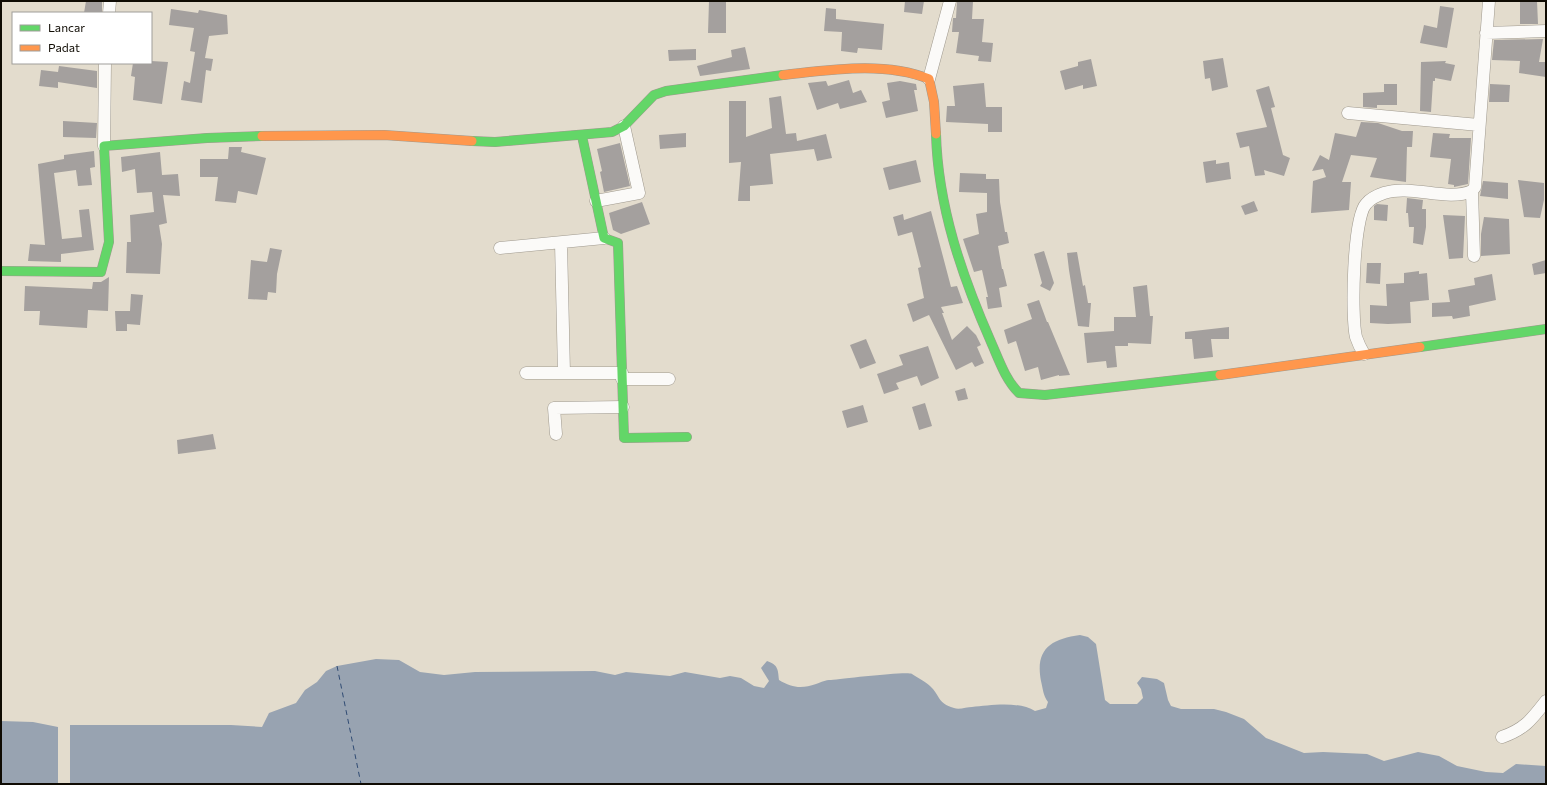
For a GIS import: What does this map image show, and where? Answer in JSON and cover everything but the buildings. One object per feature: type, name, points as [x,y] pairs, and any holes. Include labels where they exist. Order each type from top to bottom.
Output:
[{"type":"street","points":[[109,12],[110,1]]},
{"type":"street","points":[[950,1],[929,79],[933,98],[939,176],[953,242],[966,281],[987,334],[1010,383],[1019,393],[1045,395],[1237,373],[1546,329]]},
{"type":"street","points":[[1474,256],[1472,191],[1475,187],[1489,1]]},
{"type":"street","points":[[1486,32],[1546,31]]},
{"type":"street","points":[[1,271],[101,272],[109,242],[104,146],[105,64]]},
{"type":"street","points":[[104,146],[207,138],[293,136],[384,135],[495,142],[582,136],[612,132],[624,126],[654,95],[666,91],[825,70],[855,68],[912,72],[921,74],[929,79]]},
{"type":"street","points":[[1348,113],[1479,125]]},
{"type":"street","points":[[596,201],[639,193],[624,126]]},
{"type":"street","points":[[582,136],[604,238]]},
{"type":"street","points":[[1364,354],[1356,338],[1353,297],[1361,213],[1365,204],[1384,193],[1397,191],[1459,194],[1472,191]]},
{"type":"street","points":[[500,248],[604,238],[618,243],[624,438],[687,437]]},
{"type":"street","points":[[561,242],[564,373]]},
{"type":"street","points":[[526,373],[564,373],[669,379]]},
{"type":"street","points":[[556,434],[554,408],[623,407]]},
{"type":"street","points":[[1502,737],[1516,732],[1525,726],[1546,701]]},
{"type":"water","points":[[1080,635],[1088,637],[1096,644],[1105,700],[1110,704],[1137,704],[1143,698],[1141,689],[1137,683],[1142,677],[1157,679],[1164,683],[1171,706],[1181,709],[1214,709],[1226,712],[1244,719],[1266,738],[1304,753],[1323,752],[1367,754],[1384,761],[1418,752],[1439,756],[1457,766],[1486,772],[1503,773],[1516,764],[1546,766],[1546,784],[70,784],[70,725],[231,725],[262,727],[269,713],[296,703],[305,690],[317,682],[326,671],[337,666],[376,659],[399,660],[420,672],[444,675],[475,672],[595,671],[615,675],[626,672],[670,676],[685,672],[720,678],[730,676],[741,678],[754,686],[764,688],[769,681],[761,668],[767,661],[777,668],[779,680],[788,685],[797,687],[811,686],[829,680],[908,673],[912,674],[933,689],[944,704],[956,709],[1013,705],[1035,711],[1046,708],[1048,702],[1043,692],[1041,681],[1040,661],[1043,654],[1053,643],[1069,637]]},
{"type":"water","points":[[1,721],[33,722],[58,727],[58,784],[1,784]]},
{"type":"ferry route","points":[[337,666],[361,784]]},
{"type":"traffic: fast","points":[[472,141],[495,142],[612,132],[624,126],[654,95],[666,91],[783,75]]},
{"type":"traffic: fast","points":[[936,134],[941,188],[953,241],[961,266],[980,317],[1000,362],[1010,382],[1019,393],[1045,395],[1220,375]]},
{"type":"traffic: fast","points":[[1,271],[101,272],[109,242],[104,146],[207,138],[262,136]]},
{"type":"traffic: fast","points":[[582,136],[604,238],[618,243],[624,438],[687,437]]},
{"type":"traffic: fast","points":[[1420,347],[1546,329]]},
{"type":"traffic: slow","points":[[783,75],[857,68],[894,70],[912,73],[929,79],[934,102],[936,134]]},
{"type":"traffic: slow","points":[[262,136],[384,135],[472,141]]},
{"type":"traffic: slow","points":[[1220,375],[1420,347]]}]
